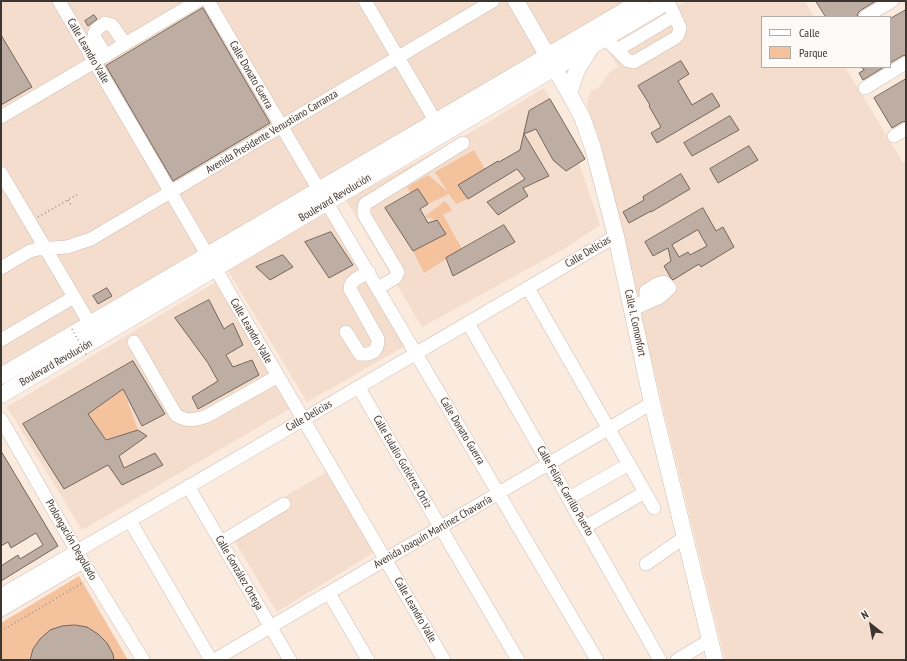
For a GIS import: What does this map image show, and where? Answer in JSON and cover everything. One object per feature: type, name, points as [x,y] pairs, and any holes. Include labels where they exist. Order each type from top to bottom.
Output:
[{"type":"main road","name":"Calle I. Comonfort","points":[[516,1],[569,92],[582,117],[593,148],[616,236],[652,403],[715,660]]},
{"type":"main road","points":[[1,376],[90,324],[212,262],[323,196],[436,122],[552,61],[641,1]]},
{"type":"main road","name":"Boulevard Revolución","points":[[323,196],[552,61],[598,42],[670,6]]},
{"type":"main road","points":[[569,92],[577,70],[598,42]]},
{"type":"main road","name":"Boulevard Revolución","points":[[1,395],[212,262]]},
{"type":"street","name":"Calle Leandro Valle","points":[[59,1],[100,59],[170,192],[444,660]]},
{"type":"street","points":[[1,118],[198,1]]},
{"type":"street","name":"Calle Donato Guerra","points":[[208,1],[597,660]]},
{"type":"street","points":[[365,1],[436,122]]},
{"type":"street","name":"Avenida Presidente Venustiano Carranza","points":[[1,268],[30,251],[46,248],[67,247],[91,239],[281,125],[493,1]]},
{"type":"street","points":[[867,16],[892,1]]},
{"type":"street","points":[[598,42],[617,50],[626,60],[634,62],[678,35],[680,28],[670,6],[617,50]]},
{"type":"street","points":[[100,59],[94,33],[95,30],[105,23],[112,25],[125,44]]},
{"type":"street","points":[[865,88],[906,63]]},
{"type":"street","points":[[894,136],[906,129]]},
{"type":"street","points":[[378,288],[395,278],[398,272],[364,215],[365,204],[463,143]]},
{"type":"street","points":[[1,173],[5,190],[30,222],[90,324]]},
{"type":"street","name":"Calle Delicias","points":[[1,595],[80,557],[130,521],[188,486],[359,388],[616,236]]},
{"type":"street","points":[[346,332],[360,354],[373,352],[378,345],[378,339],[350,289],[352,282],[369,272]]},
{"type":"street","points":[[528,288],[654,508]]},
{"type":"street","points":[[1,340],[74,296]]},
{"type":"street","name":"Calle Felipe Carrillo Puerto","points":[[468,323],[660,660]]},
{"type":"street","points":[[134,342],[176,415],[189,420],[207,416],[278,376]]},
{"type":"street","name":"Calle Eulalio Gutiérrez Ortiz","points":[[359,388],[518,660]]},
{"type":"street","name":"Avenida Joaquín Martínez Chavarría","points":[[214,660],[652,403]]},
{"type":"street","name":"Prolongación Degollado","points":[[1,419],[80,557],[143,660]]},
{"type":"street","points":[[569,498],[629,464]]},
{"type":"street","name":"Calle González Ortega","points":[[188,486],[290,660]]},
{"type":"street","points":[[585,527],[645,492]]},
{"type":"street","points":[[221,542],[284,504]]},
{"type":"street","points":[[130,521],[211,660]]},
{"type":"street","points":[[646,564],[685,537]]},
{"type":"street","points":[[1,610],[80,557]]},
{"type":"street","points":[[329,593],[368,660]]},
{"type":"street","points":[[677,660],[710,640]]},
{"type":"path","points":[[30,222],[78,194]]},
{"type":"path","points":[[68,200],[72,207]]},
{"type":"path","points":[[72,329],[87,356]]},
{"type":"path","points":[[1,631],[92,577]]},
{"type":"shaded area","points":[[1,1],[645,1],[1,383]]},
{"type":"shaded area","points":[[686,1],[805,1],[813,16],[761,16],[761,68],[846,68],[903,163],[906,161],[906,660],[725,660],[641,318],[619,215],[597,133],[587,104],[591,90],[595,90],[600,86],[610,72],[618,67],[608,50]]},
{"type":"shaded area","points":[[544,88],[571,139],[600,225],[564,249],[422,327],[346,200],[482,126]]},
{"type":"shaded area","points":[[331,207],[410,343],[307,402],[227,269]]},
{"type":"shaded area","points":[[216,282],[291,408],[82,530],[7,407]]},
{"type":"shaded area","points":[[330,470],[378,550],[277,612],[228,530]]},
{"type":"green space","points":[[474,150],[485,169],[458,185],[468,199],[456,204],[449,194],[428,204],[418,189],[411,193],[407,187],[428,175],[448,192],[435,172]]},
{"type":"green space","points":[[445,201],[452,210],[443,215],[462,249],[424,273],[413,251],[445,234],[437,220],[424,217]]},
{"type":"green space","points":[[123,389],[138,430],[106,439],[88,414]]},
{"type":"green space","points":[[79,576],[128,660],[1,660],[1,623]]},
{"type":"building","points":[[816,1],[876,1],[861,10],[857,16],[825,16]]},
{"type":"building","points":[[203,8],[270,123],[173,181],[106,66]]},
{"type":"building","points":[[906,10],[906,55],[891,62],[891,18]]},
{"type":"building","points":[[94,15],[97,19],[88,26],[85,21]]},
{"type":"building","points":[[1,35],[32,87],[1,105]]},
{"type":"building","points":[[681,61],[689,74],[678,81],[692,105],[712,93],[720,106],[657,143],[651,133],[661,127],[638,86]]},
{"type":"building","points":[[862,68],[882,68],[863,80],[859,73],[864,70]]},
{"type":"building","points":[[906,79],[906,121],[892,128],[874,98]]},
{"type":"building","points":[[550,99],[585,159],[566,171],[553,160],[536,129],[524,134],[549,176],[523,188],[528,196],[498,215],[487,202],[525,179],[517,169],[468,199],[458,185],[498,161],[499,162],[520,150],[529,111]]},
{"type":"building","points":[[730,116],[739,130],[692,156],[684,143]]},
{"type":"building","points":[[749,146],[758,160],[718,183],[710,169]]},
{"type":"building","points":[[681,174],[690,189],[629,223],[623,212],[644,200],[643,197]]},
{"type":"building","points":[[418,189],[428,204],[420,209],[428,223],[437,220],[446,234],[413,251],[385,208]]},
{"type":"building","points":[[703,208],[716,231],[723,227],[734,247],[701,267],[699,264],[673,280],[664,266],[671,261],[668,248],[653,256],[645,242]],"holes":[[[698,230],[707,246],[690,255],[688,252],[679,257],[672,245]]]},
{"type":"building","points":[[504,225],[515,242],[453,276],[446,258]]},
{"type":"building","points":[[331,232],[353,265],[329,278],[305,242]]},
{"type":"building","points":[[283,255],[293,267],[270,280],[256,267]]},
{"type":"building","points":[[107,288],[112,296],[98,304],[93,296]]},
{"type":"building","points":[[209,300],[224,329],[233,323],[243,345],[226,355],[233,367],[252,360],[259,375],[198,409],[192,397],[218,381],[208,363],[175,318]]},
{"type":"building","points":[[133,361],[165,414],[142,426],[123,389],[88,414],[106,440],[138,430],[147,436],[119,456],[124,468],[155,453],[163,465],[122,485],[108,465],[64,489],[23,424]]},
{"type":"building","points":[[1,451],[58,546],[1,581],[1,566],[18,555],[20,559],[43,545],[36,533],[11,548],[8,542],[1,546]]},
{"type":"building","points":[[75,625],[87,627],[98,634],[107,643],[113,654],[114,660],[30,660],[33,649],[40,639],[50,630],[62,626]]}]
